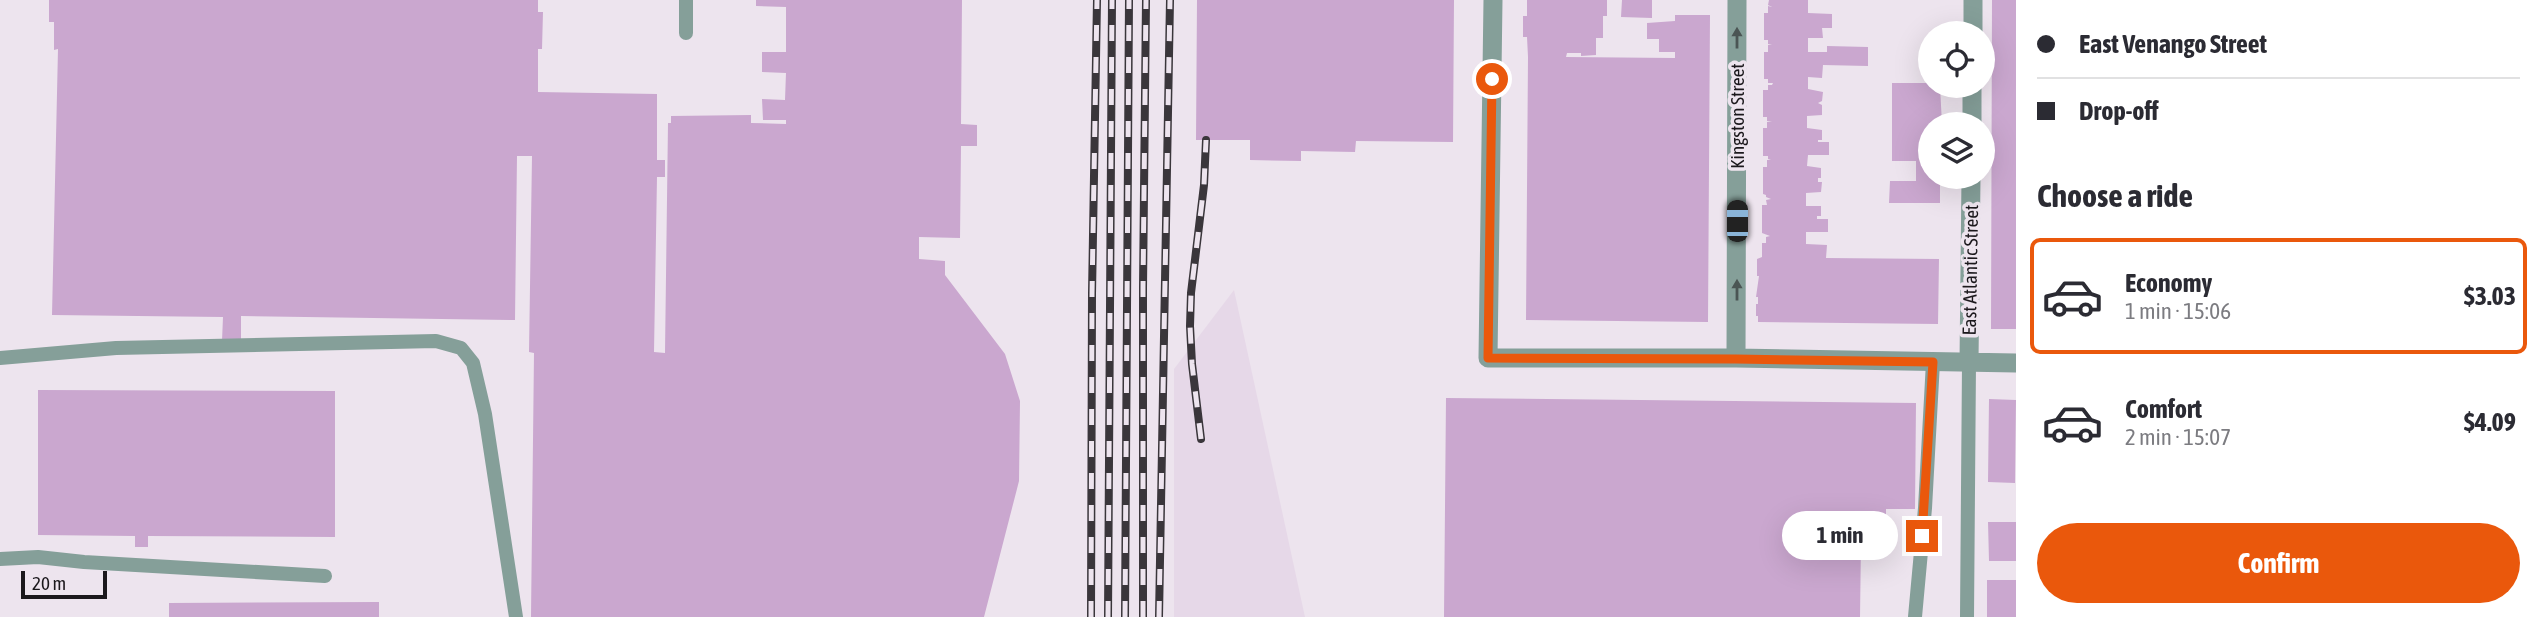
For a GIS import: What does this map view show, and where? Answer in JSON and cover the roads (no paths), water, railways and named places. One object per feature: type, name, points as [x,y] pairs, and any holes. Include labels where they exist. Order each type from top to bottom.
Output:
[{"type":"street","points":[[1493,0],[1488,358],[2016,363]]},
{"type":"street","name":"Kingston Street","points":[[1736,359],[1737,0]]},
{"type":"street","points":[[1973,0],[1973,21]]},
{"type":"street","name":"East Atlantic Street","points":[[1969,363],[1971,189]]},
{"type":"lane","points":[[686,0],[687,33]]},
{"type":"lane","points":[[0,358],[130,347],[436,341],[461,348],[473,363],[485,414],[516,617]]},
{"type":"lane","points":[[1915,617],[1925,508],[1933,362]]},
{"type":"lane","points":[[1967,617],[1969,363]]},
{"type":"lane","points":[[0,559],[38,557],[325,576]]},
{"type":"railway","points":[[1091,617],[1092,294],[1097,0]]},
{"type":"railway","points":[[1108,617],[1112,0]]},
{"type":"railway","points":[[1125,617],[1129,0]]},
{"type":"railway","points":[[1143,617],[1146,0]]},
{"type":"railway","points":[[1159,617],[1170,0]]},
{"type":"railway","points":[[1201,439],[1190,326],[1206,140]]}]
